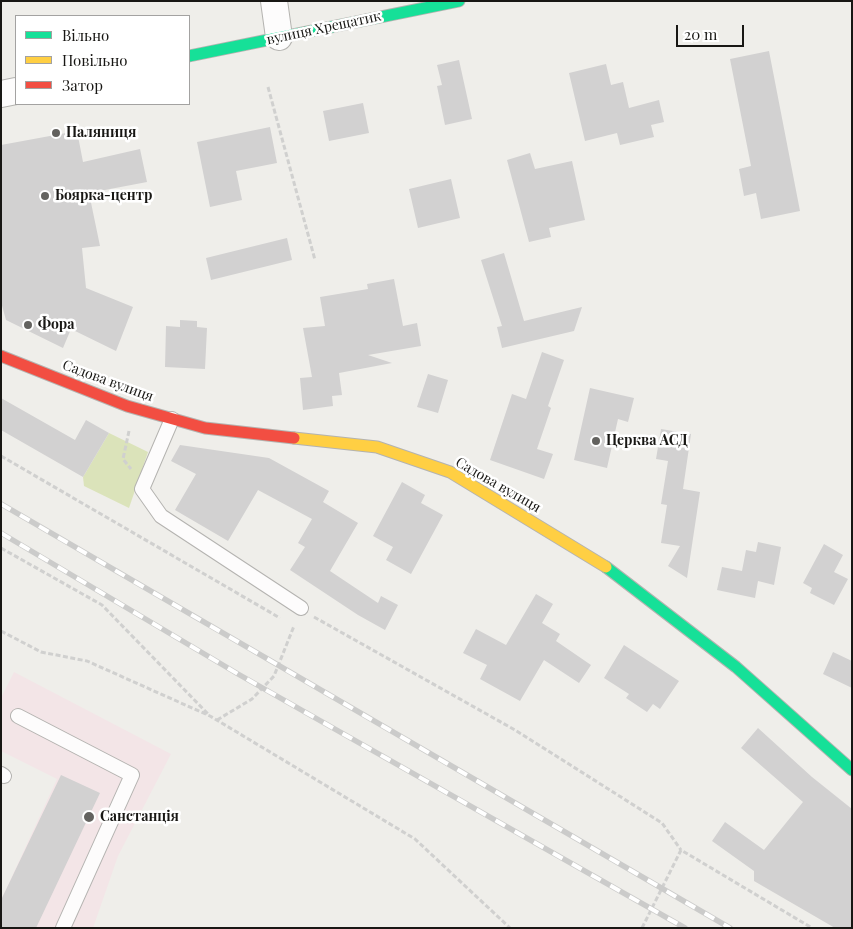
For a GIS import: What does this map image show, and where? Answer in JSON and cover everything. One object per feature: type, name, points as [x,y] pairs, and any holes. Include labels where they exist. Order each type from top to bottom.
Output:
[{"type":"street","points":[[274,1],[279,37]]},
{"type":"street","name":"вулиця Хрещатик","points":[[190,56],[459,1]]},
{"type":"street","points":[[1,94],[15,91]]},
{"type":"street","name":"Садова вулиця","points":[[1,356],[127,406],[205,428],[377,447],[450,472],[596,560],[736,667],[852,770]]},
{"type":"lane","points":[[172,419],[142,490],[161,516],[301,608]]},
{"type":"lane","points":[[18,716],[132,775],[63,928]]},
{"type":"path","points":[[268,87],[315,260]]},
{"type":"path","points":[[131,426],[123,459],[131,467],[131,480],[142,490]]},
{"type":"path","points":[[1,456],[277,617]]},
{"type":"path","points":[[1,548],[102,604],[210,716]]},
{"type":"path","points":[[301,608],[516,730],[662,823],[680,850],[812,928]]},
{"type":"path","points":[[217,720],[252,699],[274,676],[294,626]]},
{"type":"path","points":[[1,630],[41,652],[87,661],[217,720],[415,839],[510,928]]},
{"type":"path","points":[[642,928],[680,850]]},
{"type":"shaded area","name":"Санстанція","points":[[14,672],[171,754],[118,856],[93,928],[1,928],[1,900],[57,779],[1,751],[1,698]]},
{"type":"green space","points":[[109,433],[148,452],[129,508],[84,486],[83,477]]},
{"type":"building","points":[[769,51],[800,211],[761,219],[756,193],[744,196],[739,169],[751,166],[730,59]]},
{"type":"building","points":[[459,60],[472,119],[445,125],[437,86],[442,85],[437,65]]},
{"type":"building","points":[[606,64],[611,85],[623,82],[629,108],[659,100],[664,122],[651,125],[654,137],[620,145],[617,133],[585,141],[569,73]]},
{"type":"building","points":[[363,103],[369,133],[329,141],[323,111]]},
{"type":"building","points":[[270,127],[277,163],[236,171],[242,200],[210,207],[197,142]]},
{"type":"building","name":"Боярка-центр","points":[[77,131],[83,162],[140,149],[147,182],[89,193],[100,246],[82,248],[86,288],[133,307],[116,351],[71,329],[63,348],[6,320],[1,302],[1,145]]},
{"type":"building","points":[[530,153],[535,169],[572,161],[585,220],[549,228],[551,237],[529,242],[507,160]]},
{"type":"building","points":[[451,179],[460,218],[418,228],[409,189]]},
{"type":"building","points":[[287,238],[292,260],[211,280],[206,258]]},
{"type":"building","points":[[504,253],[524,321],[582,307],[574,331],[502,348],[497,327],[502,326],[481,260]]},
{"type":"building","points":[[394,279],[403,326],[417,323],[421,346],[368,355],[392,363],[339,373],[342,395],[332,396],[333,406],[303,410],[300,378],[312,377],[303,328],[325,326],[320,297],[368,289],[367,284]]},
{"type":"building","points":[[180,320],[197,321],[197,327],[207,328],[205,369],[165,367],[166,326],[180,327]]},
{"type":"building","points":[[542,352],[564,360],[548,406],[551,408],[537,449],[553,454],[544,479],[490,460],[512,394],[526,399]]},
{"type":"building","points":[[428,374],[448,380],[438,413],[417,407]]},
{"type":"building","name":"Церква АСД","points":[[590,388],[634,398],[628,422],[618,419],[607,468],[574,460]]},
{"type":"building","points":[[1,398],[75,440],[86,420],[109,433],[83,477],[1,430]]},
{"type":"building","points":[[661,429],[691,434],[683,489],[700,492],[687,578],[668,566],[680,546],[661,543],[667,505],[661,504],[668,461],[656,459]]},
{"type":"building","points":[[180,445],[269,458],[329,491],[323,502],[358,523],[330,571],[378,603],[381,596],[398,605],[385,630],[358,615],[290,570],[305,547],[298,543],[312,519],[258,490],[228,541],[175,510],[196,474],[171,461]]},
{"type":"building","points":[[402,482],[425,495],[421,503],[443,515],[411,574],[386,560],[393,547],[373,536]]},
{"type":"building","points":[[758,542],[781,547],[774,585],[758,581],[755,598],[717,590],[722,567],[742,571],[746,550],[756,552]]},
{"type":"building","points":[[824,544],[843,555],[834,572],[848,579],[834,605],[810,593],[812,588],[803,583]]},
{"type":"building","points":[[536,594],[553,604],[542,623],[560,634],[556,641],[591,665],[579,683],[544,660],[520,701],[480,679],[487,665],[463,653],[476,629],[506,645]]},
{"type":"building","points":[[624,645],[679,681],[660,709],[653,704],[647,712],[626,698],[629,694],[604,678]]},
{"type":"building","points":[[833,652],[852,661],[852,688],[823,674]]},
{"type":"building","points":[[758,728],[812,777],[852,809],[852,928],[835,928],[754,881],[754,871],[712,841],[725,822],[764,850],[803,802],[741,748]]},
{"type":"building","points":[[61,775],[100,793],[36,928],[1,928],[1,900]]},
{"type":"railway","points":[[1,504],[730,928]]},
{"type":"railway","points":[[1,533],[238,674],[685,928]]},
{"type":"traffic: fast","points":[[190,56],[459,1]]},
{"type":"traffic: fast","points":[[606,567],[736,667],[852,770]]},
{"type":"traffic: slow","points":[[294,438],[377,447],[450,472],[606,567]]},
{"type":"traffic: jam","points":[[1,356],[127,406],[205,428],[294,438]]},
{"type":"place","name":"Паляниця","points":[[56,133]]},
{"type":"place","name":"Боярка-центр","points":[[45,196]]},
{"type":"place","name":"Фора","points":[[28,325]]},
{"type":"place","name":"Церква АСД","points":[[596,441]]},
{"type":"place","name":"Санстанція","points":[[89,817]]}]
